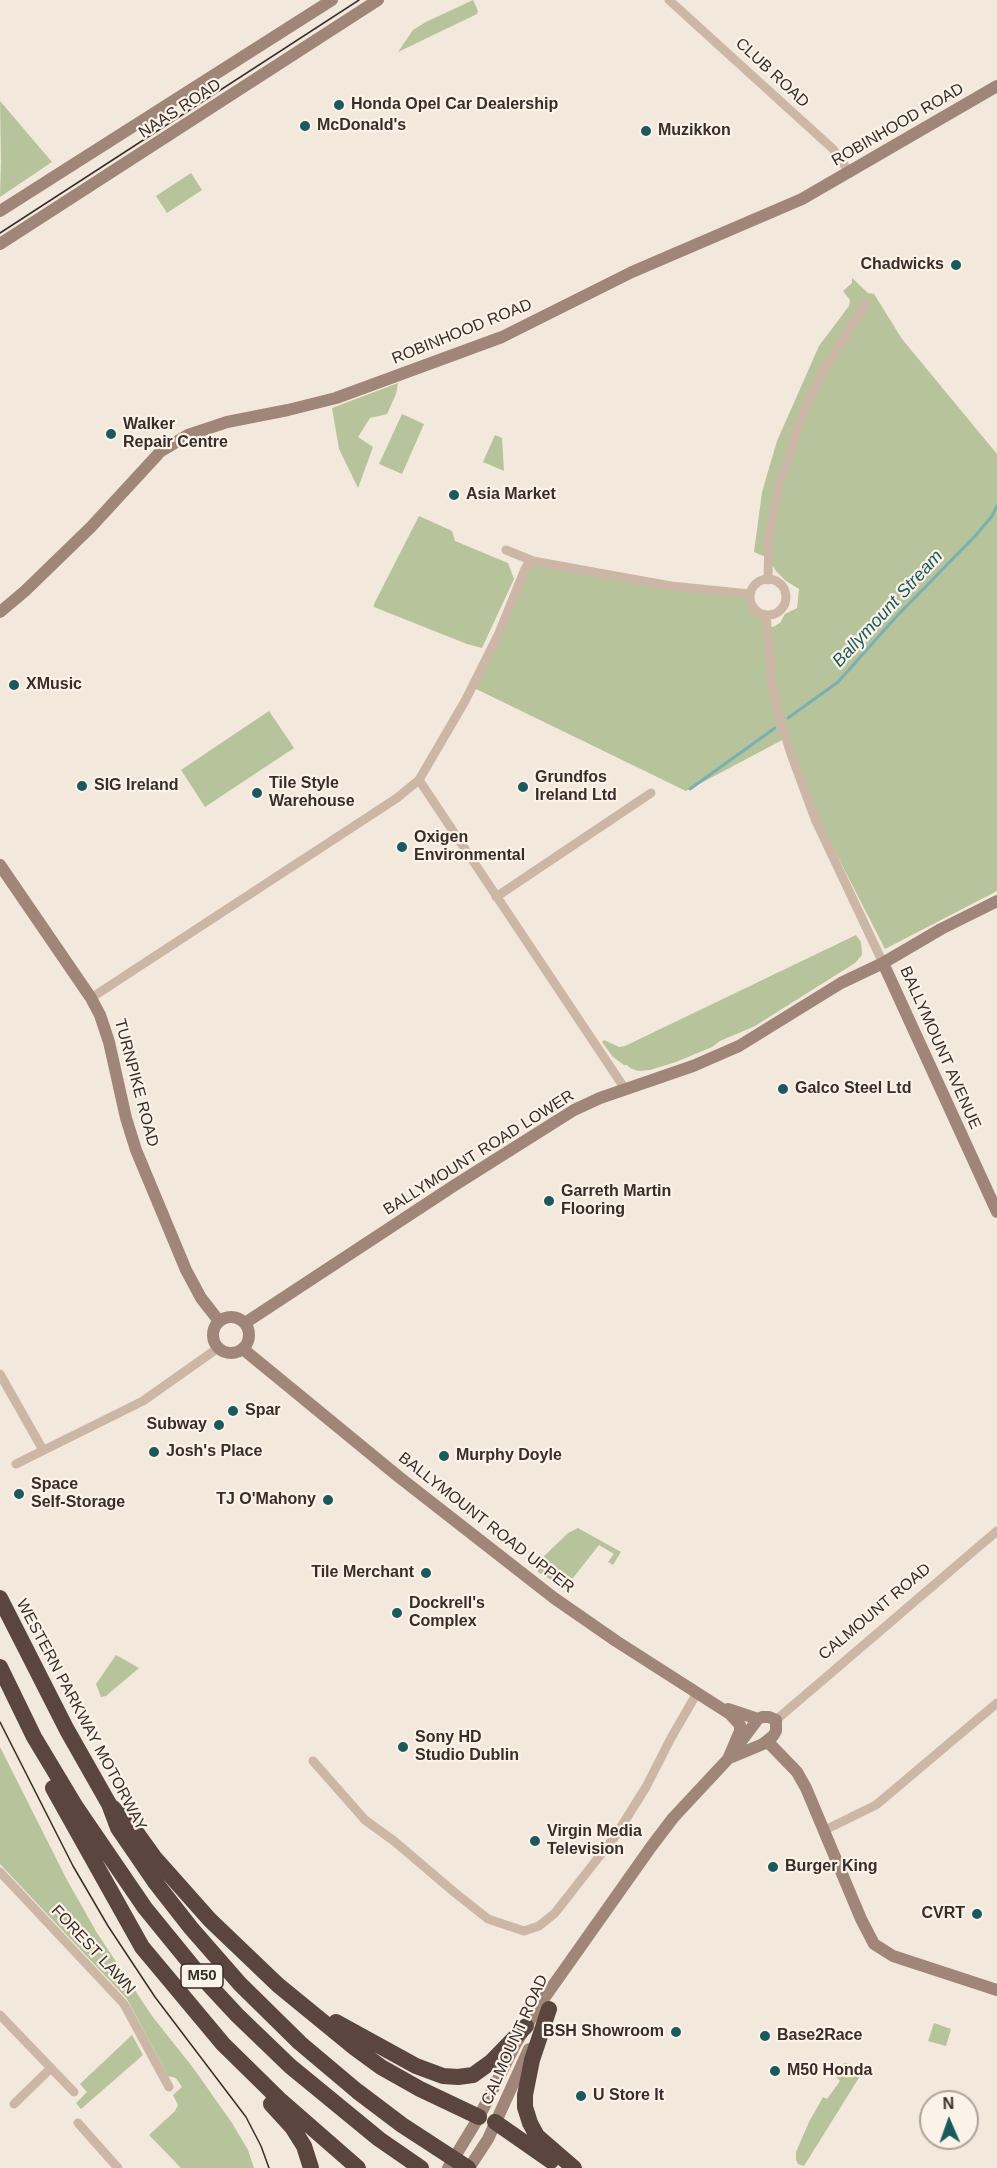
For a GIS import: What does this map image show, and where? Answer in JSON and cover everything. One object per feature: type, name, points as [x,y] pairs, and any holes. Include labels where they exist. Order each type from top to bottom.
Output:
[{"type":"highway","name":"WESTERN PARKWAY MOTORWAY","points":[[0,1598],[67,1730],[109,1804],[118,1828],[155,1882],[191,1928],[240,1984],[300,2043],[402,2125],[469,2168]]},
{"type":"highway","name":"M50","points":[[0,1667],[34,1737],[76,1808],[145,1908],[206,1981],[237,2015],[290,2066],[379,2139],[421,2168]]},
{"type":"highway","name":"M50","points":[[34,1737],[40,1765],[142,1947],[183,2006],[292,2127],[304,2146],[311,2168]]},
{"type":"highway","name":"M50","points":[[109,1804],[131,1825],[154,1857],[210,1920],[254,1963],[381,2067],[475,2123]]},
{"type":"highway","name":"M50","points":[[142,1947],[223,2044],[279,2099],[358,2168]]},
{"type":"highway","name":"M50","points":[[304,2005],[416,2066],[443,2076],[472,2075],[491,2062],[526,2026]]},
{"type":"highway","points":[[549,2010],[532,2060],[525,2095],[525,2108],[537,2136],[574,2168]]},
{"type":"highway","points":[[495,2122],[561,2168]]},
{"type":"street","name":"NAAS ROAD","points":[[0,211],[332,0]]},
{"type":"street","name":"NAAS ROAD","points":[[0,244],[378,0]]},
{"type":"street","name":"CLUB ROAD","points":[[669,0],[833,149],[850,172]]},
{"type":"street","name":"ROBINHOOD ROAD","points":[[0,612],[26,591],[90,527],[161,451],[188,435],[227,422],[336,398],[502,337],[632,272],[802,199],[997,86]]},
{"type":"street","points":[[768,580],[769,536],[779,487],[804,411],[824,370],[866,304]]},
{"type":"street","points":[[506,550],[533,561],[670,586],[750,594]]},
{"type":"street","points":[[92,998],[397,798],[419,780],[468,694],[499,633],[525,568],[533,561]]},
{"type":"street","points":[[773,580],[782,586],[785,599],[779,611],[766,615],[755,610],[750,594],[756,584],[773,580]]},
{"type":"street","points":[[766,615],[772,682],[778,713],[791,754],[815,819],[883,963]]},
{"type":"street","points":[[419,780],[625,1089]]},
{"type":"street","points":[[496,897],[651,793]]},
{"type":"street","name":"TURNPIKE ROAD","points":[[0,865],[92,998],[109,1042],[126,1118],[136,1150],[186,1270],[201,1298],[219,1321]]},
{"type":"street","name":"BALLYMOUNT ROAD LOWER","points":[[245,1323],[574,1110],[740,1046],[841,983],[883,963],[941,929],[997,901]]},
{"type":"street","name":"BALLYMOUNT AVENUE","points":[[883,963],[997,1212]]},
{"type":"street","points":[[235,1317],[245,1323],[249,1337],[243,1348],[231,1353],[218,1348],[213,1331],[219,1321],[235,1317]]},
{"type":"street","points":[[16,1464],[143,1401],[218,1348]]},
{"type":"street","name":"BALLYMOUNT ROAD UPPER","points":[[243,1348],[398,1477],[549,1594],[616,1641],[721,1707],[758,1719],[767,1716],[776,1720]]},
{"type":"street","points":[[0,1374],[43,1450]]},
{"type":"street","name":"CALMOUNT ROAD","points":[[776,1720],[997,1531]]},
{"type":"street","points":[[313,1761],[365,1820],[402,1847],[460,1897],[488,1919],[524,1930],[539,1926],[555,1913],[615,1835],[646,1787],[697,1693]]},
{"type":"street","points":[[825,1830],[876,1805],[997,1703]]},
{"type":"street","name":"BALLYMOUNT ROAD UPPER","points":[[721,1707],[740,1725],[737,1739],[728,1759]]},
{"type":"street","name":"CALMOUNT ROAD","points":[[448,2168],[475,2123],[526,2026],[563,1972],[666,1828],[728,1759],[758,1719]]},
{"type":"street","points":[[776,1720],[776,1731],[767,1741],[797,1772],[825,1830],[861,1919],[874,1944],[892,1956],[997,1990]]},
{"type":"street","name":"CALMOUNT ROAD","points":[[728,1759],[767,1741]]},
{"type":"street","name":"FOREST LAWN","points":[[0,1872],[124,2004],[169,2087]]},
{"type":"street","name":"CALMOUNT ROAD","points":[[469,2168],[488,2139],[549,2010],[563,1972]]},
{"type":"street","points":[[0,2014],[74,2092]]},
{"type":"street","points":[[14,2104],[51,2068]]},
{"type":"street","points":[[475,2123],[495,2122]]},
{"type":"street","points":[[78,2123],[118,2168]]},
{"type":"green space","points":[[473,0],[477,14],[398,52],[413,30]]},
{"type":"green space","points":[[0,101],[52,162],[0,197],[1,161]]},
{"type":"green space","points":[[191,173],[202,190],[167,213],[156,196]]},
{"type":"green space","points":[[852,278],[868,293],[874,294],[902,339],[997,454],[997,891],[885,949],[820,822],[786,738],[686,791],[472,687],[528,564],[750,594],[752,605],[763,614],[767,627],[780,623],[785,614],[797,608],[799,589],[776,571],[768,558],[754,552],[762,492],[777,441],[819,346],[849,306],[850,300],[843,291],[852,283]]},
{"type":"green space","points":[[398,383],[387,414],[370,418],[358,437],[373,447],[358,488],[339,449],[332,408]]},
{"type":"green space","points":[[402,414],[424,424],[402,474],[379,464]]},
{"type":"green space","points":[[495,435],[502,438],[504,471],[483,462]]},
{"type":"green space","points":[[419,516],[452,531],[455,541],[508,563],[514,579],[482,648],[374,607]]},
{"type":"green space","points":[[269,711],[294,748],[205,807],[181,770]]},
{"type":"green space","points":[[856,935],[861,942],[862,955],[855,963],[755,1026],[720,1041],[712,1047],[676,1062],[638,1071],[613,1057],[602,1042],[604,1040],[619,1047],[625,1046]]},
{"type":"green space","points":[[578,1528],[621,1552],[613,1565],[608,1562],[614,1554],[599,1545],[573,1578],[564,1578],[558,1584],[538,1572],[538,1562],[568,1533]]},
{"type":"green space","points":[[116,1655],[139,1668],[106,1696],[101,1697],[96,1684]]},
{"type":"green space","points":[[0,1747],[67,1880],[97,1933],[152,2016],[194,2069],[232,2123],[248,2150],[254,2168],[181,2168],[149,2135],[175,2111],[178,2105],[173,2095],[182,2087],[176,2078],[168,2076],[127,1999],[0,1864]]},
{"type":"green space","points":[[934,2023],[951,2029],[946,2046],[928,2041]]},
{"type":"green space","points":[[132,2035],[143,2055],[81,2109],[76,2103],[87,2092],[80,2084]]},
{"type":"green space","points":[[844,2063],[850,2064],[860,2076],[804,2166],[798,2164],[796,2152],[809,2122],[823,2097],[827,2099],[840,2081],[836,2076]]},
{"type":"waterway","name":"Ballymount Stream","points":[[788,718],[838,682],[895,618],[976,535],[992,516],[997,506]]},
{"type":"waterway","name":"Ballymount Stream","points":[[690,789],[775,728]]},
{"type":"tram line","points":[[0,233],[359,0]]},
{"type":"tram line","points":[[0,1722],[73,1866],[108,1926],[155,1997],[246,2117],[269,2168]]},
{"type":"place","name":"Honda Opel Car Dealership","points":[[339,105]]},
{"type":"place","name":"McDonald's","points":[[305,126]]},
{"type":"place","name":"Muzikkon","points":[[646,131]]},
{"type":"place","name":"Chadwicks","points":[[956,265]]},
{"type":"place","name":"Walker Repair Centre","points":[[111,434]]},
{"type":"place","name":"Asia Market","points":[[454,495]]},
{"type":"place","name":"XMusic","points":[[14,685]]},
{"type":"place","name":"SIG Ireland","points":[[82,786]]},
{"type":"place","name":"Grundfos Ireland Ltd","points":[[523,787]]},
{"type":"place","name":"Tile Style Warehouse","points":[[257,793]]},
{"type":"place","name":"Oxigen Environmental","points":[[402,847]]},
{"type":"place","name":"Galco Steel Ltd","points":[[783,1089]]},
{"type":"place","name":"Garreth Martin Flooring","points":[[549,1201]]},
{"type":"place","name":"Spar","points":[[233,1411]]},
{"type":"place","name":"Subway","points":[[219,1425]]},
{"type":"place","name":"Josh's Place","points":[[154,1452]]},
{"type":"place","name":"Murphy Doyle","points":[[444,1456]]},
{"type":"place","name":"Space Self-Storage","points":[[19,1494]]},
{"type":"place","name":"TJ O'Mahony","points":[[328,1500]]},
{"type":"place","name":"Tile Merchant","points":[[426,1573]]},
{"type":"place","name":"Dockrell's Complex","points":[[397,1613]]},
{"type":"place","name":"Sony HD Studio Dublin","points":[[403,1747]]},
{"type":"place","name":"Virgin Media Television","points":[[535,1841]]},
{"type":"place","name":"Burger King","points":[[773,1867]]},
{"type":"place","name":"CVRT","points":[[977,1914]]},
{"type":"place","name":"BSH Showroom","points":[[676,2032]]},
{"type":"place","name":"Base2Race","points":[[765,2036]]},
{"type":"place","name":"M50 Honda","points":[[775,2071]]},
{"type":"place","name":"U Store It","points":[[581,2096]]}]
